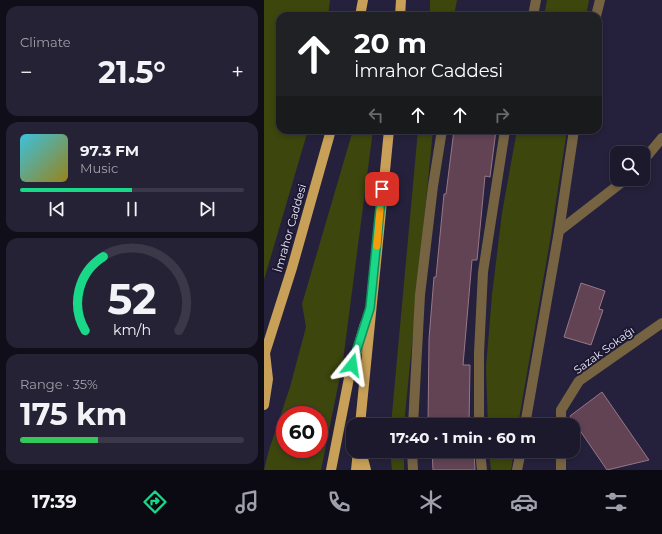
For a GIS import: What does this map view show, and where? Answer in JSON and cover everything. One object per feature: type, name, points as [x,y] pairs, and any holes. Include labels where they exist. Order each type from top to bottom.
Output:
[{"type":"main road","points":[[361,12],[364,0]]},
{"type":"main road","points":[[400,12],[401,0]]},
{"type":"main road","name":"İmrahor Caddesi","points":[[264,355],[292,268],[330,134]]},
{"type":"main road","points":[[361,418],[370,308],[389,134]]},
{"type":"main road","points":[[331,470],[349,378],[370,308]]},
{"type":"main road","points":[[264,355],[268,379],[264,406]]},
{"type":"main road","points":[[356,470],[358,458]]},
{"type":"main road","points":[[362,458],[366,470]]},
{"type":"street","points":[[534,12],[536,0]]},
{"type":"street","points":[[597,12],[600,0]]},
{"type":"street","points":[[413,418],[420,295],[433,186],[441,134]]},
{"type":"street","points":[[479,418],[479,353],[483,272],[504,134]]},
{"type":"street","points":[[526,418],[559,231],[573,134]]},
{"type":"street","points":[[650,153],[662,138]]},
{"type":"street","points":[[559,231],[617,186]]},
{"type":"street","name":"Sazak Sokağı","points":[[561,418],[561,410],[579,381],[662,323]]},
{"type":"street","points":[[412,458],[413,470]]},
{"type":"street","points":[[481,458],[482,470]]},
{"type":"street","points":[[517,470],[520,458]]},
{"type":"street","points":[[561,458],[561,470]]},
{"type":"green space","points":[[264,0],[330,0],[328,12],[276,12],[276,134],[307,134],[264,280]]},
{"type":"green space","points":[[430,0],[457,0],[455,12],[430,12]]},
{"type":"green space","points":[[547,0],[589,0],[587,12],[545,12]]},
{"type":"green space","points":[[352,134],[372,134],[343,361],[328,435],[328,406],[284,406],[306,327],[302,304]]},
{"type":"green space","points":[[418,134],[433,134],[405,418],[392,418]]},
{"type":"green space","points":[[516,134],[566,134],[550,241],[519,418],[488,418],[486,367],[492,295],[502,213]]},
{"type":"green space","points":[[276,429],[276,458],[323,458],[321,470],[264,470]]},
{"type":"green space","points":[[391,458],[404,458],[404,470],[392,470]]},
{"type":"green space","points":[[490,458],[513,458],[511,470],[491,470]]},
{"type":"building","points":[[454,134],[495,134],[490,177],[485,176],[477,260],[472,260],[463,365],[470,365],[469,418],[428,418],[429,339],[434,277],[436,277],[444,194],[446,194]]},
{"type":"building","points":[[581,283],[605,291],[599,309],[603,310],[591,345],[564,337]]},
{"type":"building","points":[[602,392],[649,460],[607,470],[580,431],[580,418],[571,418],[570,416]]},
{"type":"building","points":[[432,458],[474,458],[475,470],[433,470]]},
{"type":"slow traffic","points":[[377,246],[380,210]]},
{"type":"route","points":[[352,365],[370,308],[382,189]]}]
